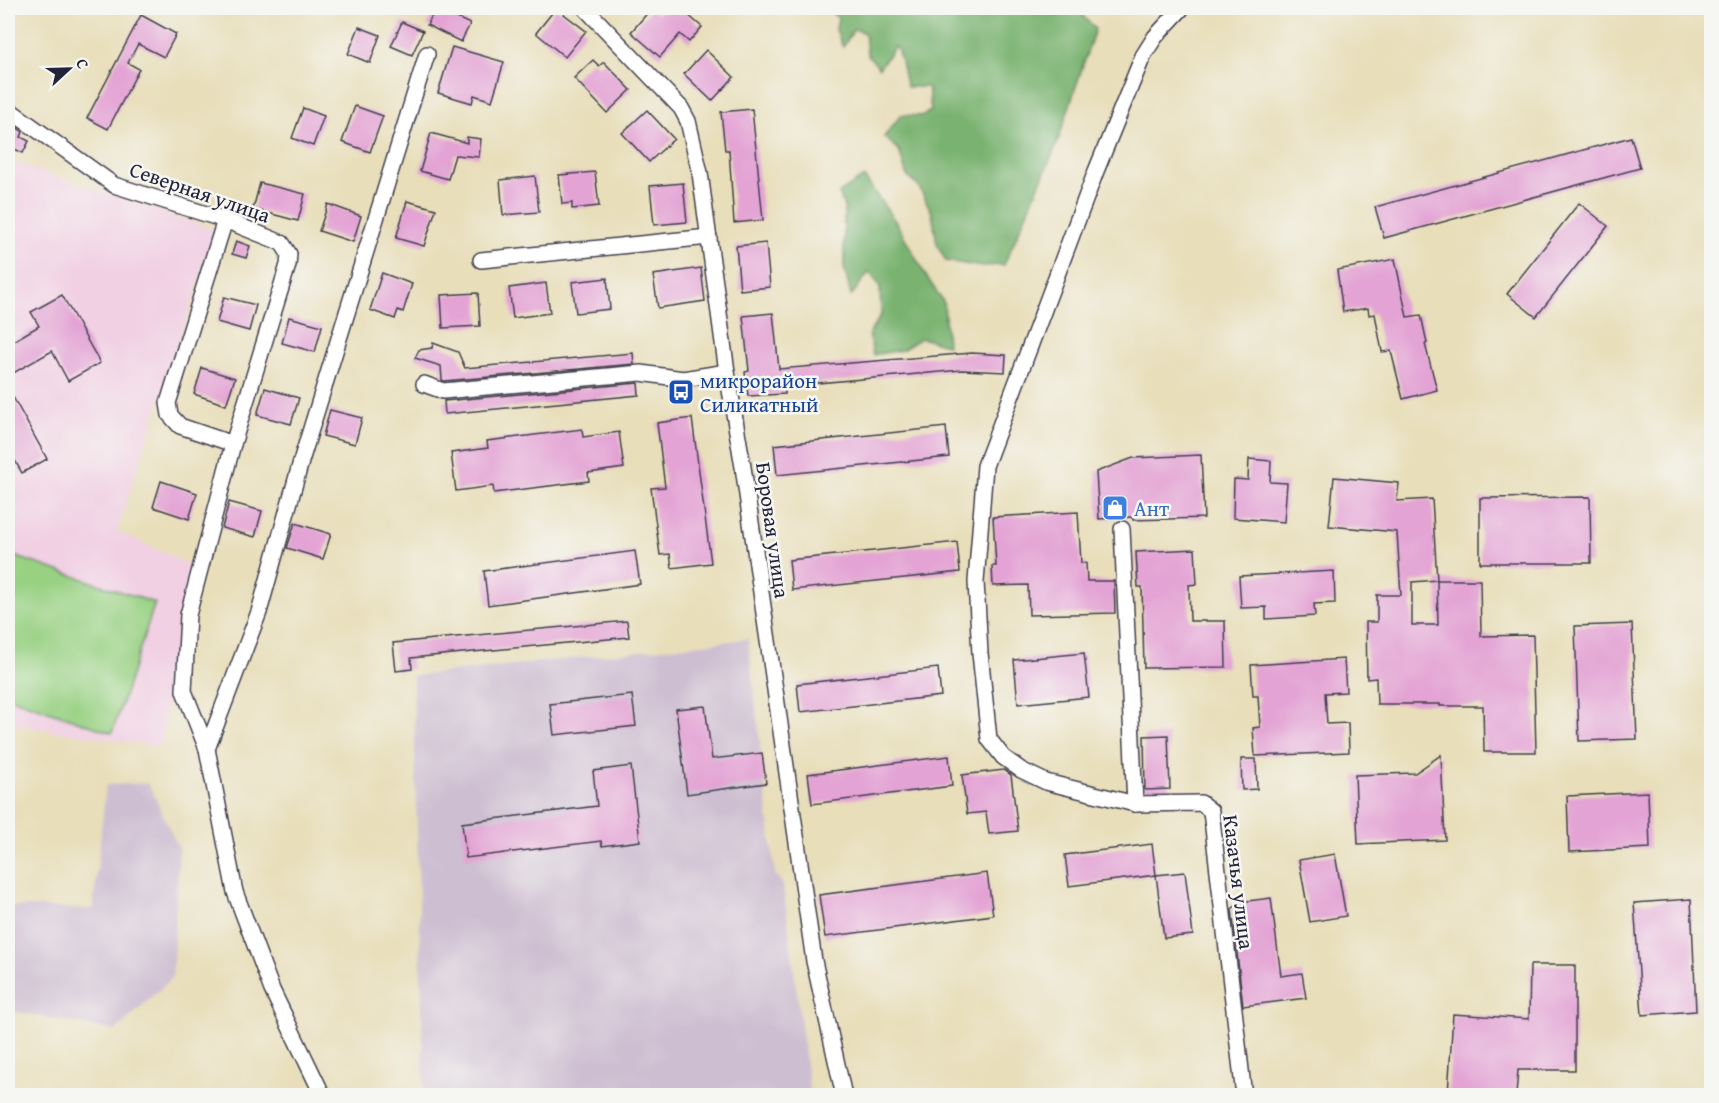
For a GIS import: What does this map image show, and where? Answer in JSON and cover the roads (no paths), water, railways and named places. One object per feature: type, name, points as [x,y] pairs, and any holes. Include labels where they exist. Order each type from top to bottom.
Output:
[{"type":"street","name":"Боровая улица","points":[[585,8],[681,108],[688,121],[700,173],[814,961],[844,1095]]},
{"type":"street","name":"Казачья улица","points":[[1182,8],[1155,37],[1143,56],[1096,171],[984,466],[976,582],[980,653],[989,739],[1003,757],[1021,770],[1046,782],[1135,804],[1201,803],[1210,811],[1244,1095]]},
{"type":"street","points":[[207,749],[259,612],[302,458],[427,54]]},
{"type":"street","name":"Северная улица","points":[[8,109],[114,185],[225,220],[282,243],[289,254],[288,265],[233,444]]},
{"type":"street","points":[[225,220],[168,403],[170,416],[180,426],[233,444],[188,615],[184,691],[207,749],[236,892],[272,990],[323,1095]]},
{"type":"street","points":[[481,260],[709,237]]},
{"type":"street","points":[[424,384],[443,391],[641,373],[683,379],[727,372]]},
{"type":"street","points":[[1122,529],[1135,804]]},
{"type":"place","name":"микрорайон Силикатный","points":[[681,392]]},
{"type":"place","name":"Ант","points":[[1115,508]]}]
